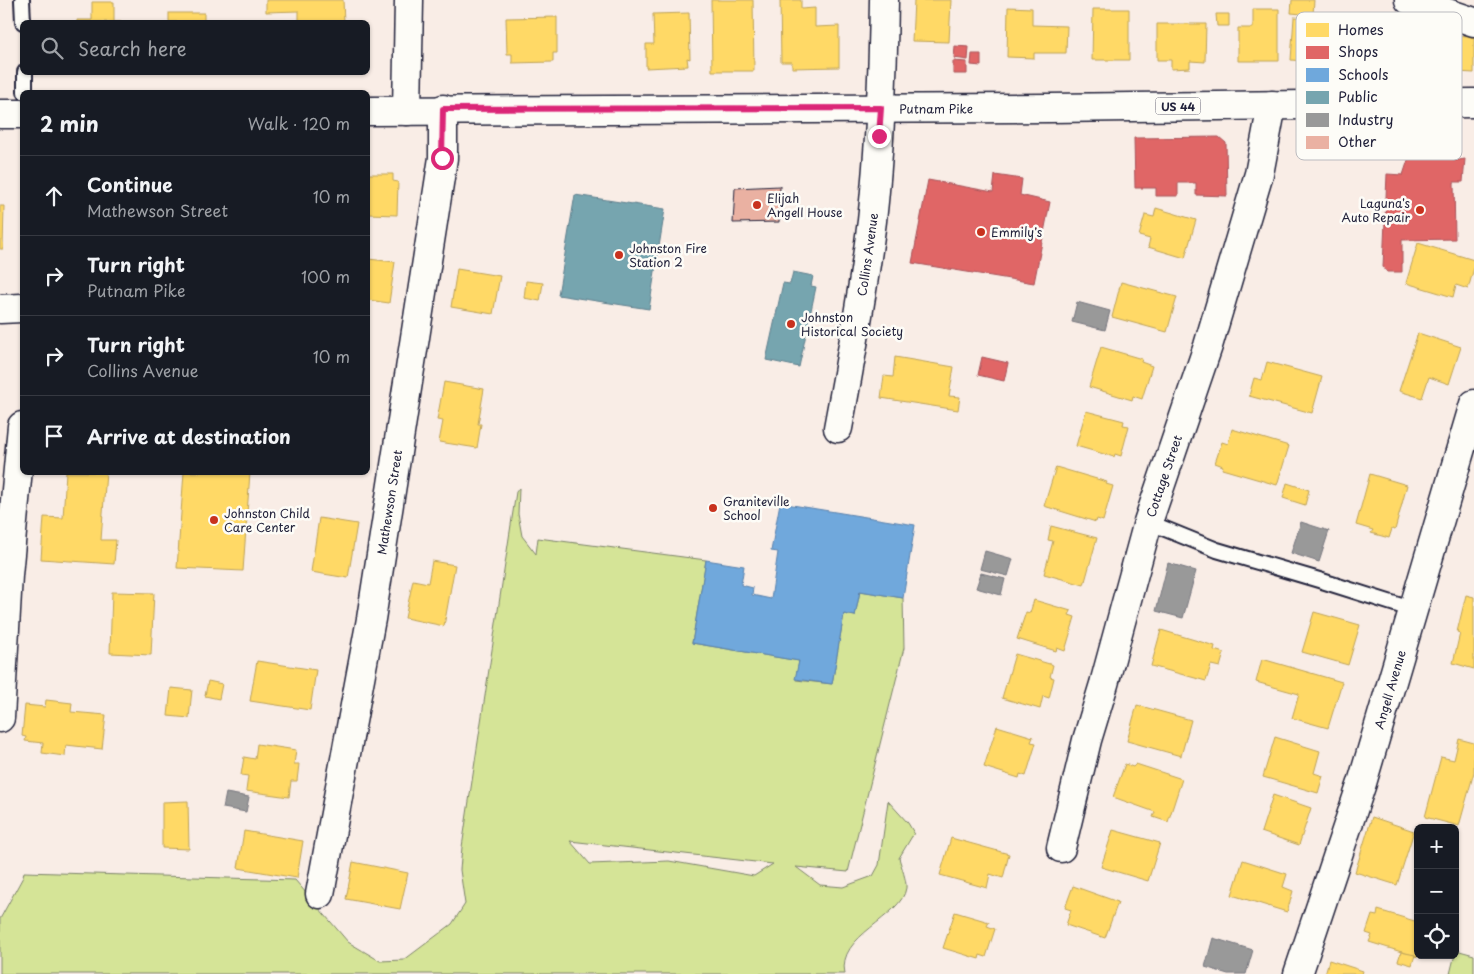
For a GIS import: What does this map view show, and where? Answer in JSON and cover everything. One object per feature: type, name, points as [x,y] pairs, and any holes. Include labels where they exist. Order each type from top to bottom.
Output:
[{"type":"street","points":[[407,111],[409,0]]},
{"type":"street","name":"Collins Avenue","points":[[838,428],[858,324],[872,220],[881,108],[884,0]]},
{"type":"street","points":[[1409,0],[1444,12]]},
{"type":"street","points":[[1462,18],[1474,22]]},
{"type":"street","name":"Cottage Street","points":[[1061,848],[1086,740],[1104,684],[1148,522],[1208,346],[1259,174],[1272,105]]},
{"type":"street","name":"Putnam Pike","points":[[370,111],[1296,105]]},
{"type":"street","name":"Mathewson Street","points":[[320,894],[371,619],[398,448],[442,158],[443,109]]},
{"type":"street","points":[[0,114],[20,114]]},
{"type":"street","points":[[0,309],[20,308]]},
{"type":"street","name":"Angell Avenue","points":[[1298,974],[1360,787],[1474,404]]},
{"type":"street","points":[[0,718],[8,575],[20,447]]},
{"type":"lane","points":[[22,0],[23,20]]},
{"type":"lane","points":[[25,75],[25,90]]},
{"type":"lane","points":[[1148,522],[1217,550],[1414,610]]},
{"type":"green space","points":[[519,488],[518,514],[522,536],[536,554],[538,538],[706,560],[692,643],[799,661],[796,680],[832,684],[844,614],[855,616],[860,591],[903,598],[904,648],[848,872],[796,867],[820,885],[843,887],[873,876],[879,865],[888,801],[908,823],[914,833],[899,858],[906,885],[902,899],[894,909],[859,938],[850,948],[845,960],[845,974],[0,974],[0,919],[24,872],[295,880],[348,942],[380,961],[404,960],[452,924],[465,904],[460,870],[462,847],[516,492]],"holes":[[[570,841],[773,864],[754,876],[669,861],[590,864]]]},
{"type":"green space","points":[[1459,951],[1474,955],[1474,974],[1450,974],[1454,959],[1459,959]]},
{"type":"building: Homes","points":[[266,0],[343,0],[344,20],[299,20],[299,11],[266,12]]},
{"type":"building: Homes","points":[[711,0],[753,0],[754,71],[712,71]]},
{"type":"building: Homes","points":[[780,0],[801,0],[801,9],[815,8],[815,27],[839,26],[839,67],[792,68],[792,62],[781,62]]},
{"type":"building: Homes","points":[[914,0],[951,0],[949,42],[912,41]]},
{"type":"building: Homes","points":[[1292,0],[1314,0],[1313,12],[1291,13]]},
{"type":"building: Homes","points":[[92,2],[114,2],[114,20],[92,20]]},
{"type":"building: Homes","points":[[1008,7],[1032,8],[1032,25],[1067,26],[1066,53],[1034,53],[1034,58],[1007,57]]},
{"type":"building: Homes","points":[[1093,9],[1129,9],[1129,60],[1092,60]]},
{"type":"building: Homes","points":[[1253,9],[1279,9],[1279,61],[1238,61],[1238,28],[1253,28]]},
{"type":"building: Homes","points":[[169,13],[204,13],[204,20],[169,20]]},
{"type":"building: Homes","points":[[689,13],[690,59],[687,58],[688,66],[646,68],[646,44],[654,44],[653,14]]},
{"type":"building: Homes","points":[[1216,14],[1229,14],[1229,26],[1217,26]]},
{"type":"building: Homes","points":[[557,17],[557,53],[553,53],[553,62],[512,63],[512,54],[507,54],[506,18]]},
{"type":"building: Homes","points":[[1294,17],[1296,17],[1296,60],[1291,60]]},
{"type":"building: Homes","points":[[1157,24],[1206,24],[1205,62],[1190,61],[1190,68],[1171,69],[1171,60],[1157,60]]},
{"type":"building: Homes","points":[[1462,36],[1474,36],[1474,73],[1462,72]]},
{"type":"building: Homes","points":[[370,174],[393,174],[393,181],[398,182],[397,215],[370,214]]},
{"type":"building: Homes","points":[[0,206],[4,206],[3,249],[0,249]]},
{"type":"building: Homes","points":[[1156,208],[1196,220],[1185,258],[1148,247],[1150,239],[1139,236],[1145,215],[1154,217]]},
{"type":"building: Homes","points":[[1418,243],[1474,260],[1474,268],[1468,289],[1456,285],[1453,297],[1406,283]]},
{"type":"building: Homes","points":[[370,259],[395,262],[389,303],[370,300]]},
{"type":"building: Homes","points":[[457,269],[500,276],[493,314],[451,307]]},
{"type":"building: Homes","points":[[526,281],[543,283],[540,301],[524,298]]},
{"type":"building: Homes","points":[[1121,282],[1177,297],[1167,332],[1112,317]]},
{"type":"building: Homes","points":[[1418,333],[1461,347],[1449,384],[1429,377],[1422,398],[1399,391]]},
{"type":"building: Homes","points":[[1101,347],[1142,359],[1141,362],[1152,366],[1142,399],[1133,396],[1132,400],[1089,387]]},
{"type":"building: Homes","points":[[895,357],[954,367],[949,396],[960,397],[958,410],[881,398],[884,376],[893,377]]},
{"type":"building: Homes","points":[[1267,362],[1322,377],[1312,413],[1249,396],[1254,378],[1262,380]]},
{"type":"building: Homes","points":[[444,382],[484,389],[478,424],[481,424],[477,448],[439,442],[443,421],[437,420]]},
{"type":"building: Homes","points":[[1086,411],[1124,421],[1123,425],[1129,426],[1121,456],[1115,454],[1114,457],[1076,446]]},
{"type":"building: Homes","points":[[1232,429],[1289,446],[1277,485],[1222,469],[1223,466],[1215,463],[1222,442],[1228,444]]},
{"type":"building: Homes","points":[[1056,467],[1107,482],[1106,484],[1113,486],[1103,521],[1097,519],[1096,522],[1044,506]]},
{"type":"building: Homes","points":[[1370,474],[1407,485],[1395,530],[1392,529],[1389,538],[1371,533],[1373,530],[1356,525]]},
{"type":"building: Homes","points":[[66,475],[106,475],[101,540],[116,540],[114,564],[41,559],[44,517],[63,518]]},
{"type":"building: Homes","name":"Johnston Child Care Center","points":[[184,475],[250,475],[243,571],[177,568]]},
{"type":"building: Homes","points":[[1287,483],[1309,490],[1305,505],[1283,498]]},
{"type":"building: Homes","points":[[319,518],[357,524],[348,578],[311,572]]},
{"type":"building: Homes","points":[[1051,526],[1097,538],[1084,585],[1044,574],[1053,541],[1048,540]]},
{"type":"building: Homes","points":[[432,561],[455,565],[444,626],[405,618],[413,580],[428,583]]},
{"type":"building: Homes","points":[[112,592],[154,593],[151,655],[110,653]]},
{"type":"building: Homes","points":[[1466,595],[1474,597],[1474,669],[1453,663],[1460,633],[1457,632]]},
{"type":"building: Homes","points":[[1034,600],[1071,611],[1069,615],[1075,617],[1065,651],[1057,648],[1056,651],[1017,639],[1026,612],[1030,613]]},
{"type":"building: Homes","points":[[1314,612],[1360,625],[1348,665],[1302,652]]},
{"type":"building: Homes","points":[[1161,630],[1215,646],[1214,650],[1224,653],[1220,667],[1211,665],[1206,681],[1151,666]]},
{"type":"building: Homes","points":[[1015,654],[1053,665],[1050,677],[1054,678],[1049,698],[1043,696],[1040,709],[1002,698]]},
{"type":"building: Homes","points":[[1262,659],[1342,682],[1328,728],[1292,718],[1299,694],[1256,682]]},
{"type":"building: Homes","points":[[257,661],[316,670],[310,710],[250,701]]},
{"type":"building: Homes","points":[[208,681],[222,684],[219,699],[205,696]]},
{"type":"building: Homes","points":[[171,688],[192,690],[189,718],[168,716]]},
{"type":"building: Homes","points":[[46,700],[72,703],[71,712],[106,715],[102,749],[66,745],[65,756],[42,753],[43,743],[25,741],[26,737],[22,736],[25,705],[45,707]]},
{"type":"building: Homes","points":[[1137,705],[1191,720],[1181,756],[1127,741]]},
{"type":"building: Homes","points":[[997,726],[1033,737],[1031,742],[1036,743],[1026,776],[1020,774],[1019,778],[984,767]]},
{"type":"building: Homes","points":[[1275,737],[1320,751],[1314,773],[1323,776],[1318,793],[1263,777]]},
{"type":"building: Homes","points":[[1459,739],[1474,743],[1474,772],[1459,826],[1459,824],[1451,824],[1425,817],[1441,757],[1454,760]]},
{"type":"building: Homes","points":[[257,744],[296,750],[294,764],[299,764],[297,781],[291,781],[289,797],[246,791],[248,776],[241,775],[244,757],[255,759]]},
{"type":"building: Homes","points":[[1125,764],[1133,767],[1136,764],[1182,779],[1168,822],[1153,817],[1155,812],[1113,797]]},
{"type":"building: Homes","points":[[1273,795],[1311,808],[1299,845],[1261,832]]},
{"type":"building: Homes","points":[[188,801],[189,849],[162,848],[162,802]]},
{"type":"building: Homes","points":[[1372,817],[1414,831],[1397,885],[1355,872]]},
{"type":"building: Homes","points":[[1113,830],[1160,843],[1148,881],[1101,867]]},
{"type":"building: Homes","points":[[244,831],[303,841],[297,878],[238,868]]},
{"type":"building: Homes","points":[[951,838],[1009,854],[1003,878],[990,874],[987,888],[940,875]]},
{"type":"building: Homes","points":[[1243,860],[1287,874],[1283,887],[1293,891],[1287,912],[1232,895]]},
{"type":"building: Homes","points":[[353,862],[408,873],[400,909],[346,899]]},
{"type":"building: Homes","points":[[1073,886],[1118,902],[1105,938],[1066,925],[1071,910],[1065,908]]},
{"type":"building: Homes","points":[[1378,910],[1414,921],[1414,956],[1369,942],[1372,935],[1366,933],[1372,915],[1377,916]]},
{"type":"building: Homes","points":[[955,912],[989,922],[987,926],[995,929],[986,957],[980,955],[979,959],[943,948]]},
{"type":"building: Homes","points":[[1401,952],[1414,955],[1412,965],[1398,961]]},
{"type":"building: Homes","points":[[1329,960],[1363,971],[1362,974],[1325,974]]},
{"type":"building: Shops","points":[[955,46],[969,47],[968,60],[954,58]]},
{"type":"building: Shops","points":[[972,54],[981,54],[981,66],[971,65]]},
{"type":"building: Shops","points":[[953,61],[967,62],[967,74],[953,74]]},
{"type":"building: Shops","points":[[1219,137],[1226,143],[1227,196],[1196,195],[1196,183],[1178,183],[1178,196],[1156,196],[1156,188],[1135,188],[1134,138]]},
{"type":"building: Shops","name":"Laguna's Auto Repair","points":[[1465,159],[1463,182],[1454,182],[1455,239],[1402,240],[1402,272],[1387,272],[1383,267],[1387,174],[1403,175],[1408,160],[1453,161]]},
{"type":"building: Shops","name":"Emmily's","points":[[995,175],[1022,179],[1020,195],[1050,202],[1034,283],[912,263],[928,180],[993,192]]},
{"type":"building: Shops","points":[[982,357],[1008,363],[1004,381],[978,375]]},
{"type":"building: Schools","name":"Graniteville School","points":[[780,503],[915,525],[903,598],[860,591],[855,616],[844,614],[832,684],[795,679],[799,661],[692,643],[706,560],[744,566],[741,585],[753,588],[752,595],[771,599],[778,552],[771,551]]},
{"type":"building: Public","points":[[575,195],[665,209],[649,309],[558,295]]},
{"type":"building: Public","name":"Johnston Historical Society","points":[[793,272],[813,276],[811,286],[816,287],[799,367],[766,360],[783,283],[790,284]]},
{"type":"building: Industry","points":[[1077,302],[1110,311],[1105,330],[1072,322]]},
{"type":"building: Industry","points":[[1301,522],[1329,531],[1319,562],[1291,553]]},
{"type":"building: Industry","points":[[985,551],[1013,559],[1008,576],[980,569]]},
{"type":"building: Industry","points":[[1168,563],[1196,571],[1183,618],[1156,611]]},
{"type":"building: Industry","points":[[981,573],[1005,579],[1001,595],[976,588]]},
{"type":"building: Industry","points":[[226,793],[249,797],[246,812],[223,808]]},
{"type":"building: Industry","points":[[1213,938],[1253,950],[1246,974],[1228,974],[1205,967]]},
{"type":"building: Other","name":"Elijah Angell House","points":[[780,186],[779,222],[733,223],[735,188]]},
{"type":"place","name":"Elijah Angell House","points":[[757,205]]},
{"type":"place","name":"Laguna's Auto Repair","points":[[1420,210]]},
{"type":"place","name":"Emmily's","points":[[981,232]]},
{"type":"place","name":"Johnston Fire Station 2","points":[[619,255]]},
{"type":"place","name":"Johnston Historical Society","points":[[791,324]]},
{"type":"place","name":"Graniteville School","points":[[713,508]]},
{"type":"place","name":"Johnston Child Care Center","points":[[214,520]]},
{"type":"route","points":[[442,158],[443,109],[881,108],[879,136]]}]
